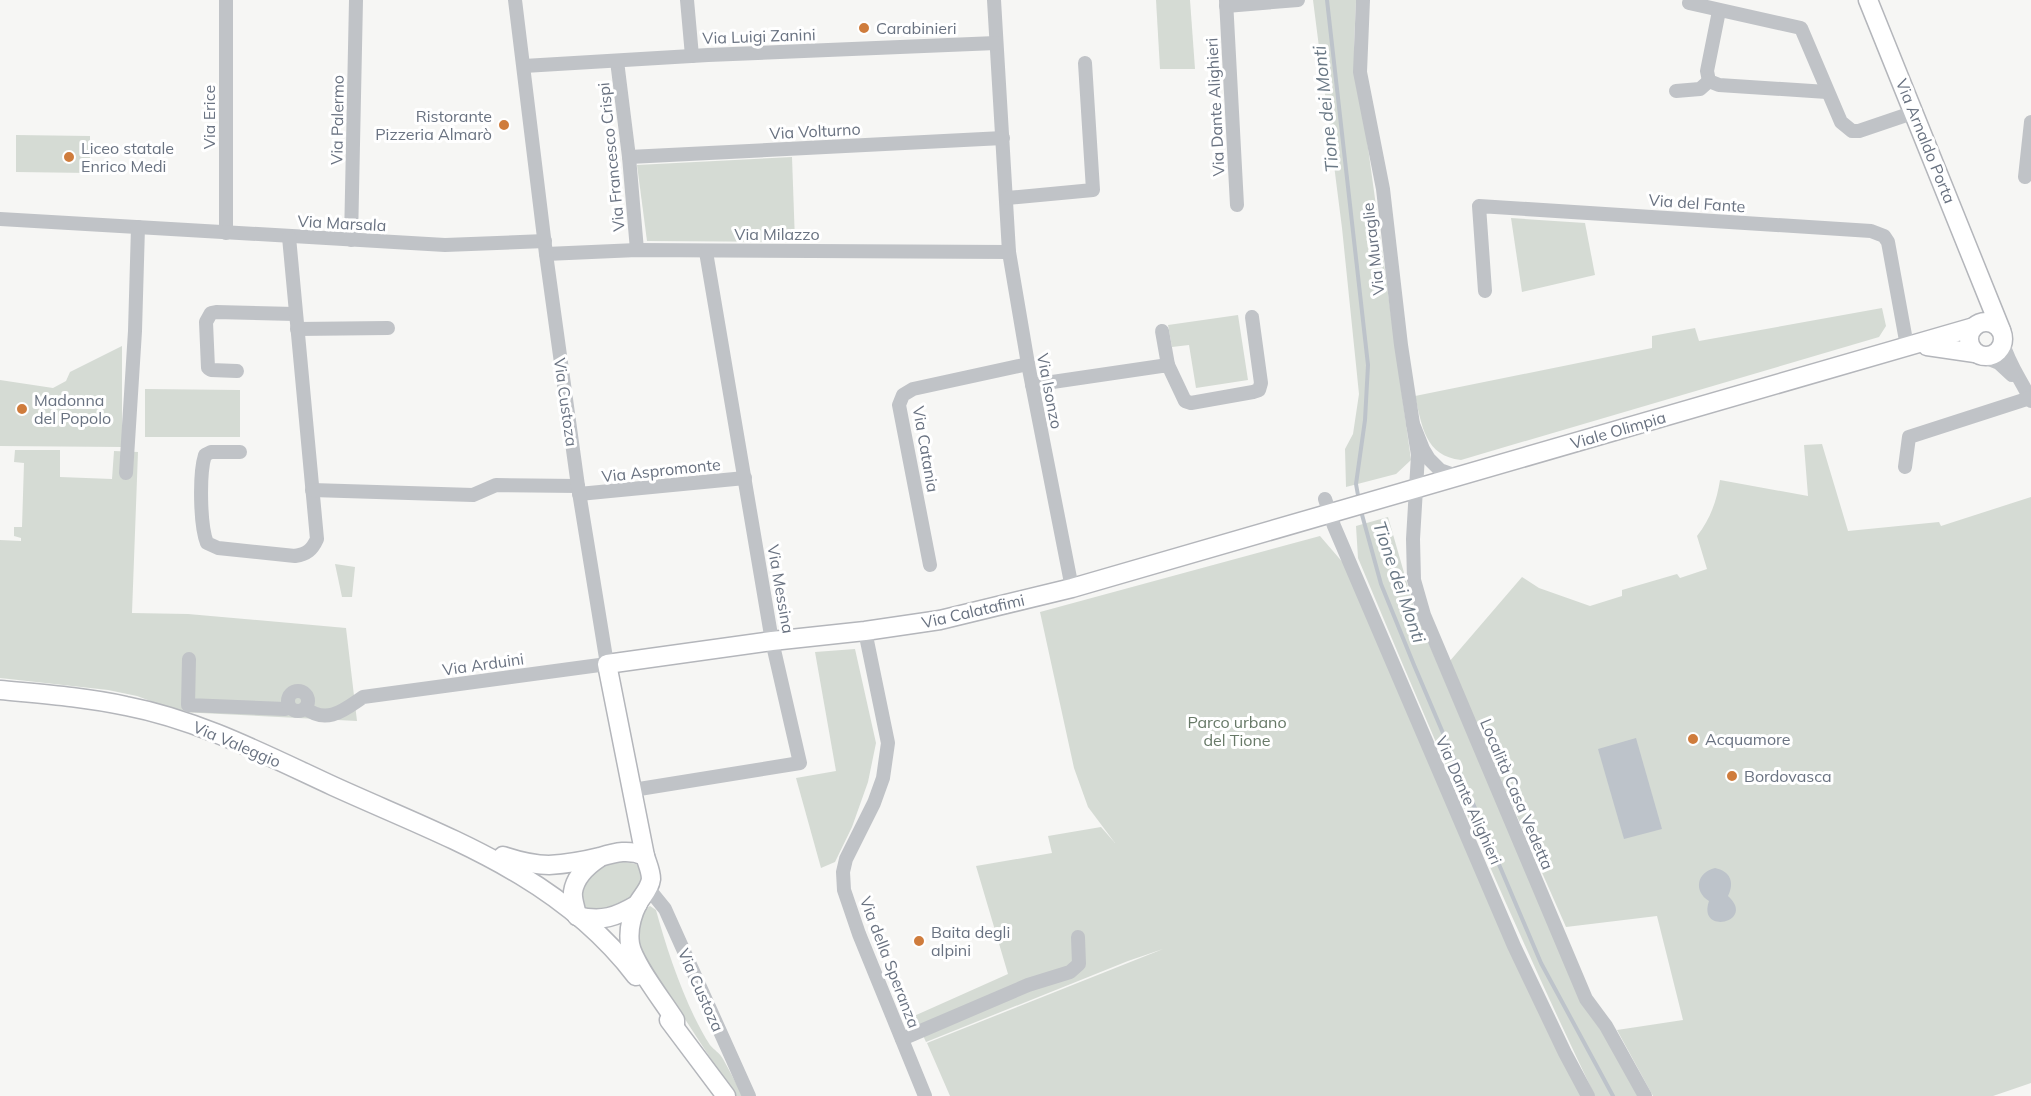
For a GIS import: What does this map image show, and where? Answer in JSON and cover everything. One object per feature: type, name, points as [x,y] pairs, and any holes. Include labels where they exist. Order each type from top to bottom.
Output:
[{"type":"main road","name":"Via Arnaldo Porta","points":[[1868,0],[1983,283],[2002,336]]},
{"type":"main road","name":"Via Arnaldo Porta","points":[[1976,326],[1985,316],[1983,283]]},
{"type":"main road","points":[[1988,322],[1998,326],[2002,336],[1998,352],[1994,355],[1979,355],[1969,343],[1970,332],[1976,326],[1988,322]]},
{"type":"main road","name":"Viale Olimpia","points":[[1327,507],[1378,499],[1976,326]]},
{"type":"main road","name":"Viale Olimpia","points":[[1907,346],[1936,346],[1979,355]]},
{"type":"main road","name":"Via Calatafimi","points":[[607,664],[940,620],[1072,588],[1327,507]]},
{"type":"main road","name":"Via Custoza","points":[[607,664],[651,879],[638,904],[629,929],[630,945],[637,961],[675,1020],[675,1027]]},
{"type":"main road","name":"Via Valeggio","points":[[0,690],[126,706],[186,722],[460,842]]},
{"type":"main road","name":"Via Custoza","points":[[577,916],[573,892],[580,874],[587,866],[624,840],[632,827],[633,796]]},
{"type":"main road","points":[[460,842],[524,863],[548,865],[606,854],[636,852],[645,856]]},
{"type":"main road","name":"Via Custoza","points":[[460,842],[529,879],[604,939],[626,963],[726,1096]]},
{"type":"main road","points":[[577,916],[594,920],[607,918],[638,904]]},
{"type":"street","name":"Via Erice","points":[[226,0],[226,233]]},
{"type":"street","name":"Via Palermo","points":[[351,240],[356,0]]},
{"type":"street","name":"Via Custoza","points":[[515,0],[578,490],[607,664]]},
{"type":"street","points":[[687,0],[692,56]]},
{"type":"street","name":"Via Isonzo","points":[[994,0],[1009,252],[1032,386],[1072,588]]},
{"type":"street","name":"Via Dante Alighieri","points":[[1237,206],[1226,3],[1298,0]]},
{"type":"street","name":"Via Muraglie","points":[[1363,0],[1360,72],[1383,189],[1401,345],[1413,424],[1429,459],[1440,470],[1457,476]]},
{"type":"street","points":[[1689,3],[1801,28],[1841,123],[1852,131],[1866,130],[1914,112]]},
{"type":"street","points":[[1709,81],[1707,72],[1719,11]]},
{"type":"street","name":"Via Luigi Zanini","points":[[524,66],[692,56],[996,43]]},
{"type":"street","name":"Via Francesco Crispi","points":[[617,61],[629,157],[637,250]]},
{"type":"street","points":[[1007,198],[1093,190],[1085,63]]},
{"type":"street","points":[[1709,81],[1719,85],[1827,92]]},
{"type":"street","points":[[1676,91],[1700,89],[1709,81]]},
{"type":"street","points":[[2025,177],[2031,122]]},
{"type":"street","name":"Via Volturno","points":[[629,157],[1003,138]]},
{"type":"street","name":"Via del Fante","points":[[1485,291],[1479,206],[1871,231],[1884,236],[1888,242],[1907,346]]},
{"type":"street","name":"Via Marsala","points":[[0,219],[288,237],[445,245],[545,247]]},
{"type":"street","points":[[126,473],[135,331],[138,227]]},
{"type":"street","points":[[240,452],[211,452],[205,455],[202,475],[203,532],[207,543],[218,548],[295,556],[313,548],[317,539],[288,237]]},
{"type":"street","name":"Via Milazzo","points":[[545,247],[706,252],[1009,252]]},
{"type":"street","name":"Via Messina","points":[[633,796],[800,763],[772,641],[706,252]]},
{"type":"street","points":[[237,371],[208,368],[206,322],[211,313],[296,314]]},
{"type":"street","points":[[1162,331],[1168,365],[1181,396],[1185,401],[1191,403],[1259,390],[1261,383],[1252,317]]},
{"type":"street","points":[[297,329],[388,328]]},
{"type":"street","name":"Via Arnaldo Porta","points":[[2002,336],[2012,367],[2029,396]]},
{"type":"street","name":"Viale Olimpia","points":[[1979,355],[1999,363],[2029,396]]},
{"type":"street","name":"Via Catania","points":[[930,565],[899,405],[903,395],[913,389],[1028,364]]},
{"type":"street","points":[[1032,386],[1168,365]]},
{"type":"street","points":[[1905,467],[1909,437],[2029,396]]},
{"type":"street","name":"Località Casa Vedetta","points":[[1413,424],[1418,455],[1414,580],[1424,615],[1586,999],[1606,1026],[1645,1096]]},
{"type":"street","name":"Via Aspromonte","points":[[312,490],[473,495],[496,485],[578,490],[745,478]]},
{"type":"street","name":"Via Dante Alighieri","points":[[1327,507],[1414,716],[1459,814],[1514,946],[1588,1096]]},
{"type":"street","name":"Via della Speranza","points":[[866,631],[888,743],[883,778],[874,803],[846,859],[843,872],[844,890],[859,934],[925,1096]]},
{"type":"street","name":"Via Arduini","points":[[189,659],[188,705],[285,709],[289,706],[296,711],[305,708],[314,715],[339,713],[363,697],[607,664]]},
{"type":"street","name":"Via Custoza","points":[[648,888],[665,909],[749,1096]]},
{"type":"street","points":[[902,1040],[1028,984],[1070,972],[1079,964],[1078,937]]},
{"type":"green space","points":[[1156,0],[1190,0],[1195,69],[1160,69]]},
{"type":"green space","points":[[1313,0],[1356,0],[1354,46],[1411,460],[1396,474],[1346,487],[1345,449],[1353,434],[1359,394],[1342,228]]},
{"type":"green space","points":[[16,135],[90,136],[90,173],[16,172]]},
{"type":"green space","points":[[792,157],[795,242],[647,241],[637,165]]},
{"type":"green space","points":[[1511,218],[1585,223],[1595,275],[1522,292]]},
{"type":"green space","points":[[1882,308],[1886,326],[1879,337],[1461,460],[1440,453],[1432,446],[1423,428],[1415,396],[1652,348],[1652,336],[1695,328],[1699,341]]},
{"type":"green space","points":[[1238,315],[1248,380],[1196,388],[1189,345],[1172,347],[1168,325]]},
{"type":"green space","points":[[122,346],[122,447],[0,446],[0,380],[53,388],[66,381],[70,372]]},
{"type":"green space","points":[[145,389],[240,390],[240,437],[145,437]]},
{"type":"green space","points":[[1822,444],[1848,531],[1939,522],[1941,526],[2031,497],[2031,1083],[1993,1096],[1653,1096],[1617,1030],[1683,1020],[1657,916],[1566,927],[1449,662],[1522,577],[1539,588],[1590,606],[1622,596],[1622,590],[1677,574],[1680,578],[1707,569],[1697,536],[1712,509],[1720,480],[1808,496],[1804,445]]},
{"type":"green space","points":[[15,450],[60,450],[60,477],[112,479],[114,451],[138,452],[132,613],[188,614],[346,628],[357,721],[180,712],[137,696],[108,690],[0,678],[0,540],[21,541],[21,538],[14,536],[14,527],[22,527],[24,463],[14,462]]},
{"type":"green space","points":[[1388,517],[1415,611],[1583,1005],[1605,1036],[1638,1096],[1595,1096],[1533,963],[1444,761],[1358,558],[1356,526]]},
{"type":"green space","name":"Parco urbano del Tione","points":[[1320,536],[1345,565],[1583,1096],[950,1096],[927,1043],[1163,949],[926,1042],[914,1016],[1008,974],[976,866],[1052,853],[1048,836],[1101,827],[1115,843],[1088,807],[1074,768],[1040,612]]},
{"type":"green space","points":[[335,564],[355,567],[352,597],[342,597]]},
{"type":"green space","points":[[855,649],[876,743],[868,782],[852,827],[835,862],[821,868],[796,778],[836,771],[815,652]]},
{"type":"green space","points":[[620,861],[636,864],[641,869],[641,879],[630,898],[620,905],[598,910],[588,908],[580,902],[592,874],[603,866]]},
{"type":"green space","points":[[650,906],[656,910],[672,962],[693,1015],[710,1045],[722,1057],[743,1096],[735,1096],[640,950],[639,920]]},
{"type":"shaded area","points":[[1636,738],[1662,829],[1624,839],[1598,749]]},
{"type":"shaded area","points":[[1715,868],[1728,874],[1730,878],[1731,886],[1728,896],[1735,905],[1736,913],[1732,918],[1717,922],[1711,919],[1708,912],[1709,901],[1699,887],[1704,873]]},
{"type":"waterway","name":"Tione dei Monti","points":[[1327,0],[1368,365],[1365,420],[1356,484],[1359,501]]},
{"type":"waterway","name":"Tione dei Monti","points":[[1361,511],[1381,584],[1541,963],[1613,1096]]},
{"type":"place","name":"Carabinieri","points":[[864,28]]},
{"type":"place","name":"Ristorante Pizzeria Almarò","points":[[504,125]]},
{"type":"place","name":"Liceo statale Enrico Medi","points":[[69,157]]},
{"type":"place","name":"Madonna del Popolo","points":[[22,409]]},
{"type":"place","name":"Acquamore","points":[[1693,739]]},
{"type":"place","name":"Bordovasca","points":[[1732,776]]},
{"type":"place","name":"Baita degli alpini","points":[[919,941]]}]
